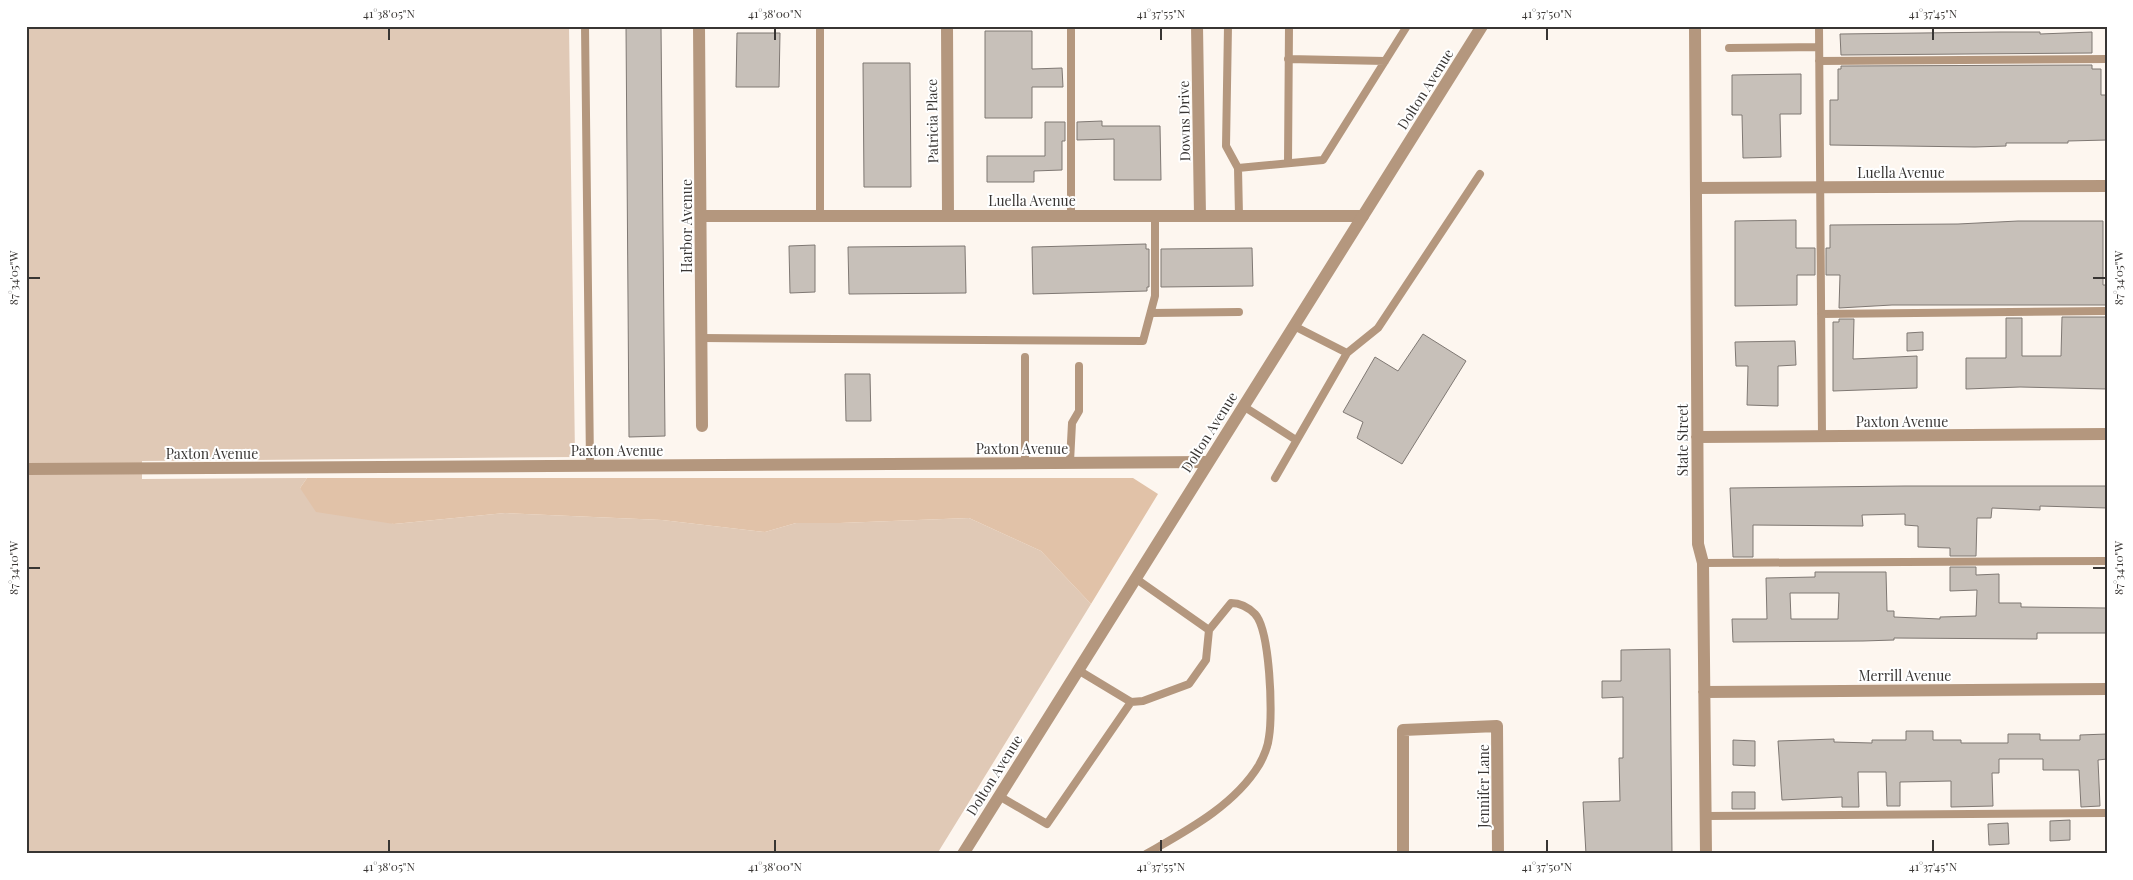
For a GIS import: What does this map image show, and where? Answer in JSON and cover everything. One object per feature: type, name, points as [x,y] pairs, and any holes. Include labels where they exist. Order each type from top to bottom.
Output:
[{"type":"street","name":"Harbor Avenue","points":[[699,26],[702,426]]},
{"type":"street","name":"Patricia Place","points":[[946,26],[948,215]]},
{"type":"street","name":"Downs Drive","points":[[1197,26],[1200,216]]},
{"type":"street","name":"Dolton Avenue","points":[[963,854],[1482,26]]},
{"type":"street","name":"State Street","points":[[1695,26],[1698,544],[1703,563],[1706,854]]},
{"type":"street","name":"Luella Avenue","points":[[1696,188],[2107,186]]},
{"type":"street","name":"Luella Avenue","points":[[701,216],[1363,216]]},
{"type":"street","name":"Paxton Avenue","points":[[1697,437],[2107,434]]},
{"type":"street","name":"Paxton Avenue","points":[[26,469],[1208,462]]},
{"type":"street","name":"Merrill Avenue","points":[[1704,692],[2107,689]]},
{"type":"street","name":"Jennifer Lane","points":[[1403,854],[1403,730],[1498,726],[1498,854]]},
{"type":"lane","points":[[585,26],[590,465]]},
{"type":"lane","points":[[820,26],[820,216]]},
{"type":"lane","points":[[1071,26],[1071,215]]},
{"type":"lane","points":[[1228,26],[1226,146],[1238,168],[1239,216]]},
{"type":"lane","points":[[1288,163],[1289,26]]},
{"type":"lane","points":[[1238,168],[1323,160],[1407,26]]},
{"type":"lane","points":[[1819,26],[1822,436]]},
{"type":"lane","points":[[1729,48],[1819,47]]},
{"type":"lane","points":[[1288,59],[1385,61]]},
{"type":"lane","points":[[1819,61],[2107,59]]},
{"type":"lane","points":[[1275,478],[1347,353],[1378,328],[1480,174]]},
{"type":"lane","points":[[702,338],[1143,342],[1155,296],[1155,216]]},
{"type":"lane","points":[[1821,314],[2107,311]]},
{"type":"lane","points":[[1150,313],[1239,312]]},
{"type":"lane","points":[[1294,326],[1347,353]]},
{"type":"lane","points":[[1025,357],[1025,463]]},
{"type":"lane","points":[[1070,462],[1072,424],[1079,411],[1078,366]]},
{"type":"lane","points":[[1243,406],[1296,440]]},
{"type":"lane","points":[[1703,563],[2107,561]]},
{"type":"lane","points":[[1135,578],[1210,630]]},
{"type":"lane","points":[[1078,670],[1130,702],[1143,701],[1189,684],[1206,660],[1210,630],[1231,603],[1241,603],[1256,614],[1265,641],[1272,708],[1269,739],[1260,764],[1247,781],[1220,807],[1193,826],[1146,854]]},
{"type":"lane","points":[[999,796],[1047,824],[1130,702]]},
{"type":"lane","points":[[1706,816],[2107,814]]},
{"type":"shaded area","points":[[26,26],[569,26],[575,457],[142,461],[142,479],[307,478],[300,488],[394,524],[505,513],[662,520],[765,532],[796,523],[969,518],[1041,551],[1091,604],[937,854],[26,854]]},
{"type":"shaded area","points":[[307,478],[1133,478],[1158,494],[1091,604],[1041,551],[969,518],[796,523],[765,532],[662,520],[505,513],[394,524],[316,512],[300,488]]},
{"type":"building","points":[[626,26],[661,26],[665,436],[629,437]]},
{"type":"building","points":[[985,31],[1032,31],[1032,69],[1062,68],[1063,87],[1032,87],[1032,118],[985,118]]},
{"type":"building","points":[[2040,32],[2040,34],[2092,32],[2092,53],[1841,55],[1840,34]]},
{"type":"building","points":[[737,33],[780,33],[779,87],[736,87]]},
{"type":"building","points":[[863,63],[910,63],[911,187],[864,187]]},
{"type":"building","points":[[2092,65],[2092,69],[2101,69],[2101,95],[2107,95],[2107,140],[2068,141],[2068,143],[2006,143],[2006,146],[1975,147],[1830,145],[1830,100],[1838,100],[1838,69],[1841,69],[1841,66]]},
{"type":"building","points":[[1801,74],[1801,114],[1780,114],[1781,157],[1743,158],[1742,115],[1732,115],[1732,75]]},
{"type":"building","points":[[1102,121],[1102,126],[1160,126],[1161,180],[1114,180],[1114,139],[1077,140],[1077,122]]},
{"type":"building","points":[[1045,122],[1065,122],[1065,141],[1062,141],[1062,170],[1034,171],[1034,182],[987,182],[987,156],[1045,156]]},
{"type":"building","points":[[1796,220],[1796,248],[1815,248],[1815,275],[1797,275],[1797,305],[1735,306],[1735,221]]},
{"type":"building","points":[[2018,221],[2103,221],[2103,285],[2107,285],[2107,305],[1892,305],[1839,308],[1840,275],[1826,275],[1826,248],[1830,248],[1830,225],[1958,224]]},
{"type":"building","points":[[1146,244],[1146,249],[1149,249],[1149,287],[1147,287],[1147,291],[1033,294],[1032,247]]},
{"type":"building","points":[[815,245],[815,292],[790,293],[789,246]]},
{"type":"building","points":[[965,246],[966,293],[849,294],[848,247]]},
{"type":"building","points":[[1252,248],[1253,286],[1161,287],[1161,249]]},
{"type":"building","points":[[2062,317],[2107,317],[2107,389],[2020,387],[1966,389],[1966,358],[2006,358],[2006,318],[2022,318],[2022,356],[2061,356]]},
{"type":"building","points":[[1839,319],[1854,319],[1853,359],[1917,356],[1917,388],[1833,391],[1833,322],[1839,322]]},
{"type":"building","points":[[1923,332],[1923,350],[1907,351],[1907,333]]},
{"type":"building","points":[[1423,334],[1466,361],[1402,464],[1357,438],[1363,422],[1343,412],[1375,357],[1398,371]]},
{"type":"building","points":[[1795,341],[1796,365],[1778,366],[1778,406],[1747,405],[1748,366],[1736,366],[1735,342]]},
{"type":"building","points":[[845,374],[870,374],[871,421],[846,421]]},
{"type":"building","points":[[2107,486],[2107,508],[2040,506],[2040,510],[1992,508],[1991,518],[1977,518],[1976,556],[1950,556],[1950,548],[1918,547],[1918,526],[1905,525],[1905,514],[1862,515],[1863,526],[1753,525],[1753,557],[1733,557],[1730,488]]},
{"type":"building","points":[[1950,567],[1976,567],[1976,575],[1999,574],[1999,603],[2021,603],[2021,607],[2107,608],[2107,633],[2037,633],[2037,639],[1894,638],[1894,640],[1863,641],[1733,642],[1732,619],[1767,619],[1766,578],[1815,577],[1815,572],[1886,572],[1887,611],[1894,611],[1894,617],[1940,619],[1940,617],[1976,616],[1977,590],[1950,591]],"holes":[[[1790,593],[1839,593],[1838,619],[1791,619]]]},
{"type":"building","points":[[1670,649],[1672,854],[1586,854],[1583,802],[1620,801],[1619,758],[1623,758],[1623,697],[1602,698],[1602,681],[1621,681],[1621,650]]},
{"type":"building","points":[[1906,731],[1933,731],[1933,740],[1961,740],[1961,743],[2008,743],[2008,734],[2040,734],[2040,740],[2080,740],[2080,735],[2107,734],[2107,759],[2098,760],[2100,806],[2081,807],[2079,770],[2043,770],[2043,759],[1999,759],[1999,773],[1992,773],[1993,806],[1951,807],[1951,781],[1900,782],[1900,806],[1887,806],[1886,772],[1858,772],[1859,807],[1842,807],[1842,797],[1782,800],[1778,741],[1834,739],[1834,742],[1872,743],[1872,740],[1906,740]]},
{"type":"building","points":[[1733,740],[1755,741],[1755,766],[1733,765]]},
{"type":"building","points":[[1732,792],[1755,792],[1755,809],[1732,809]]},
{"type":"building","points":[[2070,820],[2070,840],[2050,841],[2050,821]]},
{"type":"building","points":[[2008,823],[2009,844],[1989,845],[1988,824]]}]
